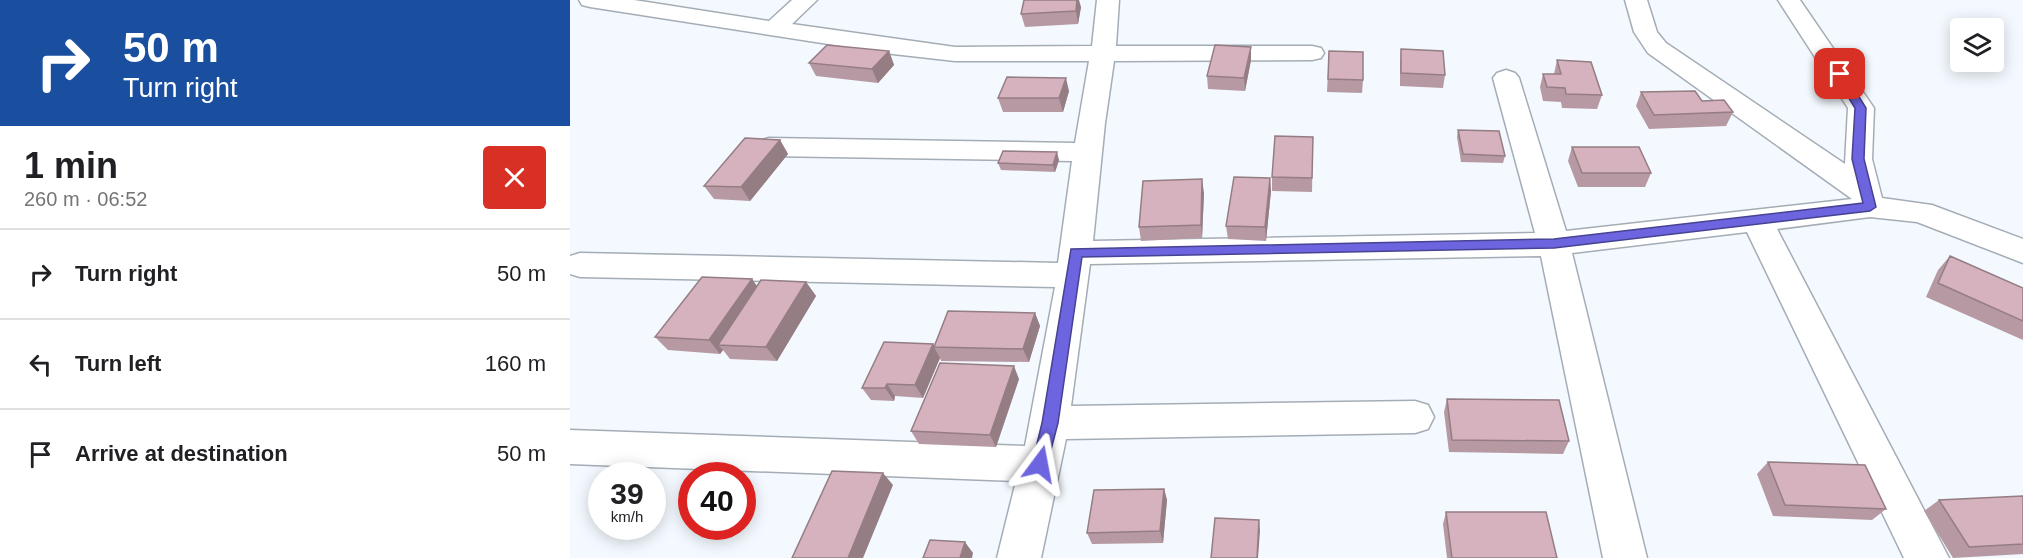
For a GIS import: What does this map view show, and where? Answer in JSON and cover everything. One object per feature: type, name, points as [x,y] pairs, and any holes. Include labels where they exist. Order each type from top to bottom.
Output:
[{"type":"street","points":[[590,0],[893,47],[955,54],[1103,55],[1312,52]]},
{"type":"street","points":[[774,28],[807,0]]},
{"type":"street","points":[[1019,558],[1050,423],[1075,264],[1088,152],[1103,55],[1108,0]]},
{"type":"street","points":[[1636,0],[1648,40],[1867,199],[1921,212],[2023,251]]},
{"type":"street","points":[[1789,0],[1861,108],[1858,159],[1867,199]]},
{"type":"street","points":[[1506,78],[1554,244],[1625,558]]},
{"type":"street","points":[[769,147],[1088,152]]},
{"type":"street","points":[[580,265],[1075,264],[1554,244],[1757,220],[1867,199]]},
{"type":"street","points":[[1757,220],[1927,558]]},
{"type":"street","points":[[1050,423],[1415,417]]},
{"type":"street","points":[[570,447],[1040,464]]},
{"type":"building","points":[[1024,0],[1077,0],[1076,11],[1021,14]]},
{"type":"building","points":[[827,45],[889,51],[872,69],[809,63]]},
{"type":"building","points":[[1215,45],[1251,47],[1244,78],[1207,76]]},
{"type":"building","points":[[1401,49],[1443,51],[1445,75],[1401,73]]},
{"type":"building","points":[[1329,51],[1363,52],[1363,80],[1328,79]]},
{"type":"building","points":[[1557,60],[1591,62],[1602,95],[1566,94],[1565,88],[1547,87],[1543,74],[1561,74]]},
{"type":"building","points":[[1007,77],[1066,78],[1059,98],[998,98]]},
{"type":"building","points":[[1695,91],[1702,101],[1724,100],[1733,112],[1654,115],[1641,92]]},
{"type":"building","points":[[1458,130],[1499,131],[1505,156],[1463,154]]},
{"type":"building","points":[[1275,136],[1313,137],[1312,178],[1272,177]]},
{"type":"building","points":[[745,138],[780,140],[741,187],[704,186]]},
{"type":"building","points":[[1572,147],[1639,147],[1651,173],[1582,173]]},
{"type":"building","points":[[1003,151],[1057,152],[1053,165],[998,163]]},
{"type":"building","points":[[1234,177],[1270,178],[1265,227],[1226,226]]},
{"type":"building","points":[[1202,179],[1201,225],[1139,227],[1143,181]]},
{"type":"building","points":[[1950,256],[2023,288],[2023,321],[1938,283]]},
{"type":"building","points":[[702,277],[752,279],[709,340],[655,337]]},
{"type":"building","points":[[761,280],[806,282],[766,347],[718,345]]},
{"type":"building","points":[[948,311],[1035,313],[1023,349],[934,347]]},
{"type":"building","points":[[884,342],[933,344],[915,385],[887,384],[885,388],[862,388]]},
{"type":"building","points":[[940,363],[1014,366],[990,435],[911,431]]},
{"type":"building","points":[[1447,399],[1559,400],[1569,441],[1452,440]]},
{"type":"building","points":[[1768,462],[1865,465],[1886,509],[1785,505]]},
{"type":"building","points":[[832,471],[883,473],[848,558],[792,558]]},
{"type":"building","points":[[1164,489],[1160,531],[1087,533],[1094,490]]},
{"type":"building","points":[[2023,496],[2023,544],[1969,547],[1939,500]]},
{"type":"building","points":[[1446,512],[1546,512],[1557,558],[1452,558]]},
{"type":"building","points":[[1215,518],[1259,520],[1257,558],[1211,558]]},
{"type":"building","points":[[930,540],[965,542],[960,558],[923,558]]},
{"type":"route","points":[[1040,464],[1050,423],[1076,253],[1554,244],[1870,207],[1858,159],[1861,108],[1840,74]]}]
